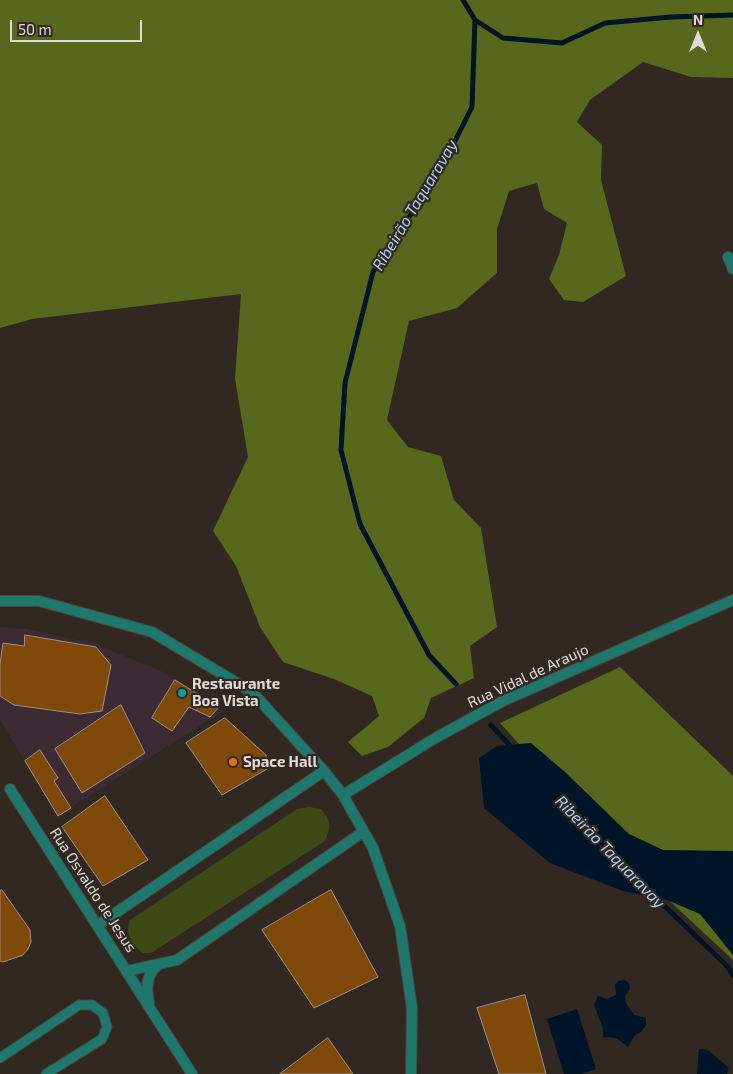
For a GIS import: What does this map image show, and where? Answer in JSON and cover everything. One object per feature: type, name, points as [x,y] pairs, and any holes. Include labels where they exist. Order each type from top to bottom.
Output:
[{"type":"street","points":[[728,258],[733,268]]},
{"type":"street","name":"Rua Vidal de Araujo","points":[[343,795],[437,737],[503,701],[733,600]]},
{"type":"street","points":[[0,601],[40,601],[152,632],[252,692],[324,771],[343,795],[373,848],[400,926],[412,1008],[411,1074]]},
{"type":"street","points":[[98,926],[324,771]]},
{"type":"street","name":"Rua Osvaldo de Jesus","points":[[10,788],[192,1074]]},
{"type":"street","points":[[126,971],[177,960],[364,832]]},
{"type":"street","name":"Rua Osvaldo de Jesus","points":[[150,1009],[147,992],[149,976],[153,968],[158,964]]},
{"type":"lane","points":[[0,1058],[79,1005],[92,1005],[104,1013],[107,1027],[102,1039],[46,1074]]},
{"type":"shaded area","points":[[0,627],[27,629],[95,644],[161,671],[223,711],[58,816],[0,720]]},
{"type":"green space","points":[[0,0],[733,0],[733,78],[691,77],[643,62],[590,100],[577,122],[602,145],[601,180],[626,276],[583,302],[564,300],[549,279],[559,255],[567,223],[544,209],[537,183],[509,191],[497,229],[497,273],[457,308],[409,321],[387,420],[408,447],[441,456],[454,500],[481,528],[497,627],[470,646],[474,678],[431,698],[424,718],[388,747],[362,756],[348,742],[379,716],[372,696],[334,679],[283,662],[260,627],[236,566],[213,531],[248,457],[235,379],[241,294],[32,319],[0,328]]},
{"type":"green space","points":[[620,667],[733,776],[733,960],[617,852],[500,723]]},
{"type":"green space","points":[[309,807],[321,809],[329,821],[325,841],[151,953],[143,953],[132,943],[128,930],[130,920],[297,809]]},
{"type":"water","points":[[531,743],[565,772],[629,834],[663,850],[733,851],[733,955],[700,914],[667,900],[623,891],[550,863],[484,808],[479,758],[497,746]]},
{"type":"water","points":[[625,980],[629,983],[630,989],[625,996],[626,1003],[634,1015],[646,1018],[646,1025],[641,1032],[635,1035],[628,1047],[616,1038],[603,1037],[603,1029],[594,1005],[598,996],[607,999],[616,995],[615,985],[618,981]]},
{"type":"water","points":[[577,1009],[596,1069],[581,1074],[564,1074],[547,1019]]},
{"type":"water","points":[[699,1049],[708,1050],[729,1068],[727,1074],[697,1074]]},
{"type":"building","points":[[25,635],[96,647],[111,665],[102,711],[80,714],[14,705],[0,696],[0,664],[3,643],[24,646]]},
{"type":"building","name":"Restaurante Boa Vista","points":[[175,680],[219,707],[210,717],[189,707],[172,731],[152,718]]},
{"type":"building","points":[[121,705],[145,753],[82,793],[55,749]]},
{"type":"building","name":"Space Hall","points":[[225,718],[266,755],[267,769],[222,795],[186,743]]},
{"type":"building","points":[[40,750],[58,778],[54,781],[71,808],[58,816],[25,761]]},
{"type":"building","points":[[105,796],[148,860],[103,886],[62,827]]},
{"type":"building","points":[[2,890],[30,930],[31,942],[23,955],[3,962],[0,961],[0,891]]},
{"type":"building","points":[[331,890],[378,977],[314,1008],[262,930]]},
{"type":"building","points":[[525,995],[546,1074],[499,1074],[477,1008]]},
{"type":"building","points":[[328,1038],[353,1074],[280,1074]]},
{"type":"waterway","name":"Ribeirão Taquaravay","points":[[456,684],[429,655],[360,524],[341,450],[345,383],[373,272],[443,165],[472,107],[475,20],[463,0]]},
{"type":"waterway","points":[[475,20],[503,38],[562,43],[605,23],[671,17],[733,15]]},
{"type":"waterway","name":"Ribeirão Taquaravay","points":[[491,725],[513,749]]},
{"type":"waterway","name":"Ribeirão Taquaravay","points":[[652,894],[727,966],[733,975]]},
{"type":"place","name":"Restaurante Boa Vista","points":[[182,693]]},
{"type":"place","name":"Space Hall","points":[[233,762]]}]
